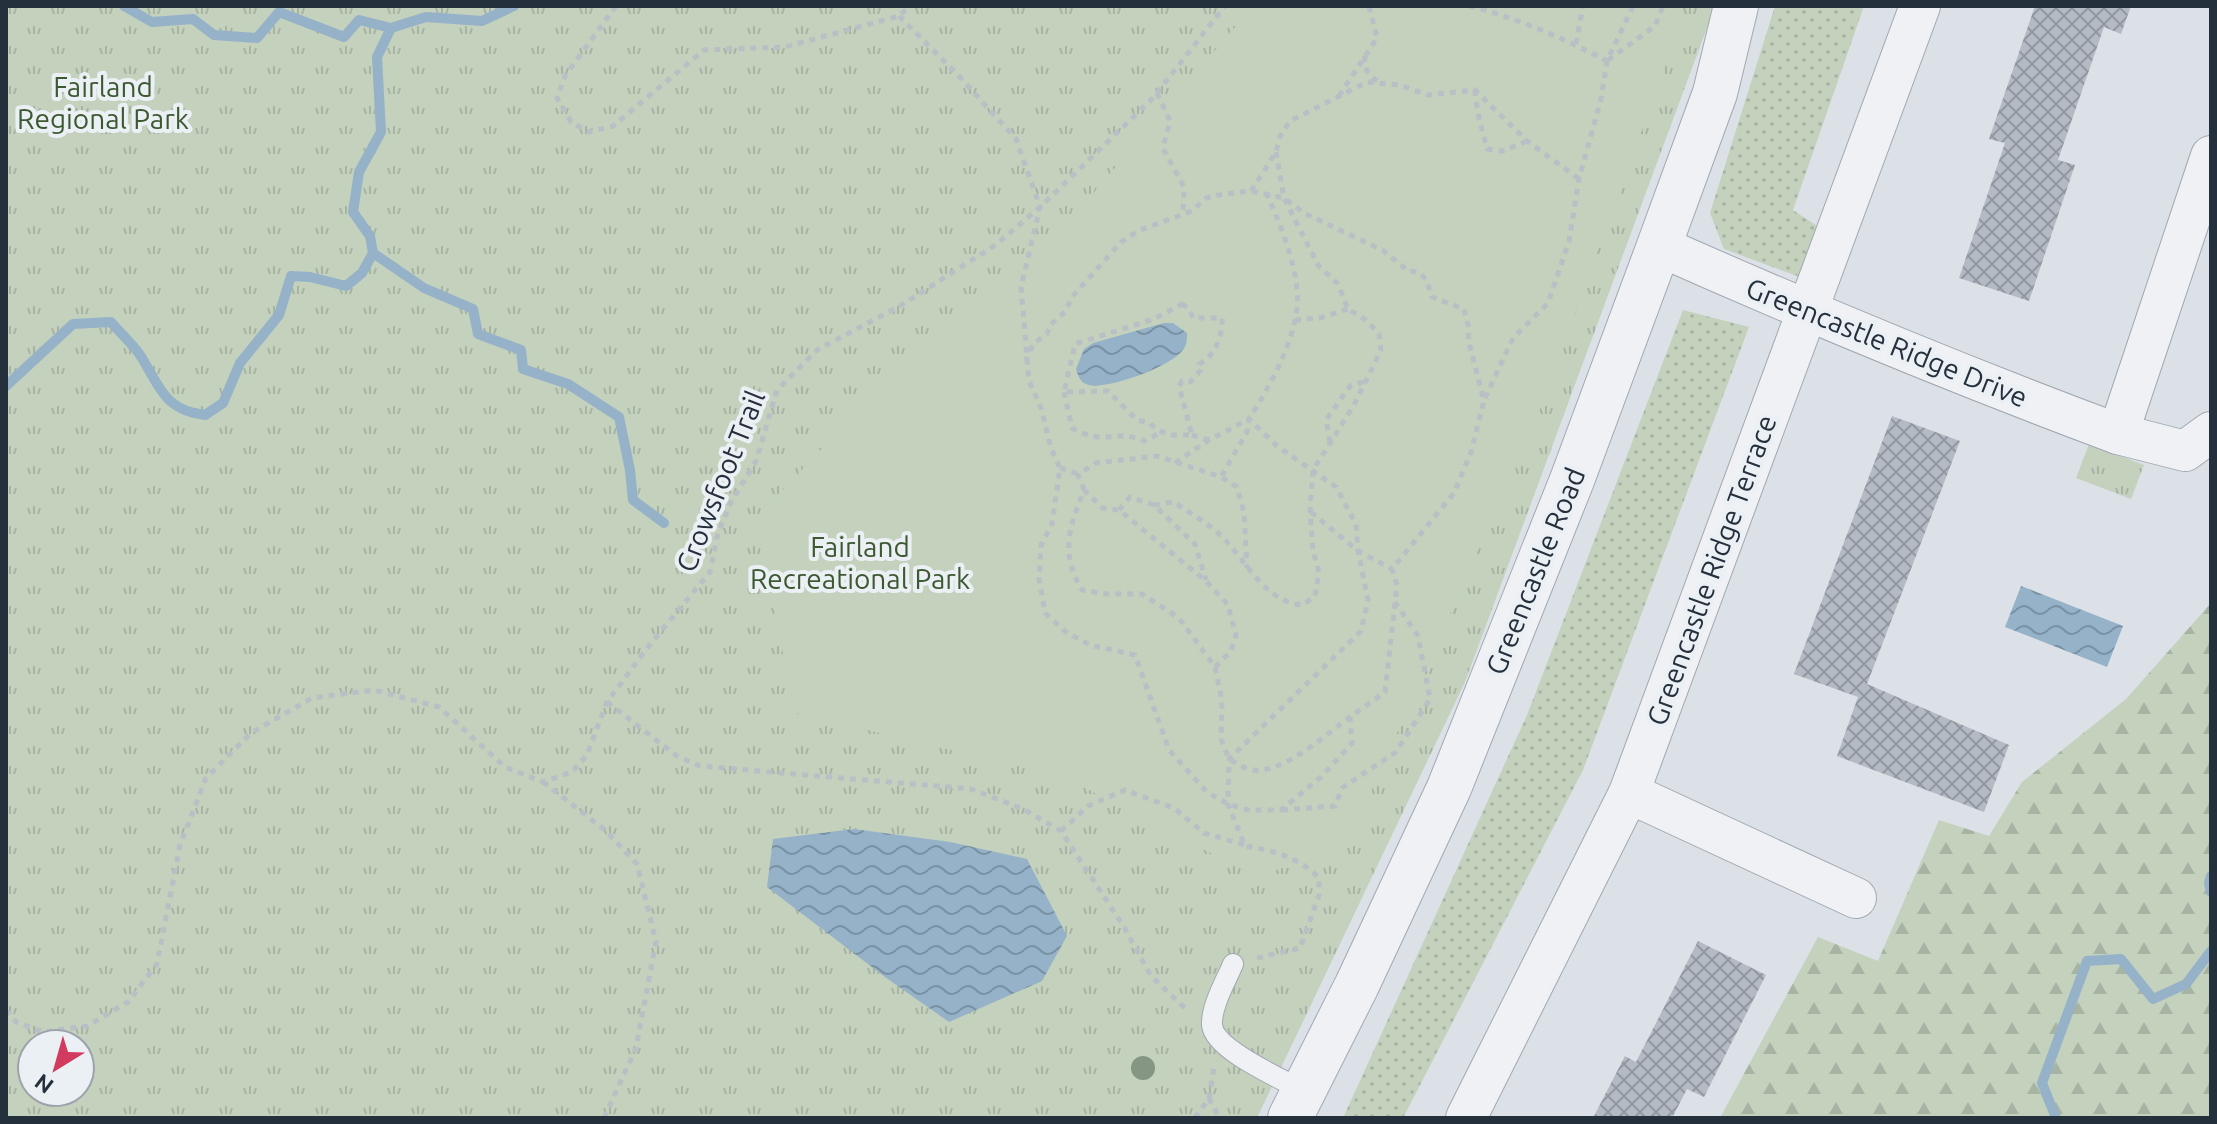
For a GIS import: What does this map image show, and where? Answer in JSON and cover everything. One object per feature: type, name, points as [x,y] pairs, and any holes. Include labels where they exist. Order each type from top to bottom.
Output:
[{"type":"street","name":"Greencastle Road","points":[[1297,1104],[1357,985],[1449,788],[1572,480],[1659,246],[1715,93],[1736,6]]},
{"type":"street","name":"Greencastle Ridge Terrace","points":[[1466,1118],[1629,793],[1920,6]]},
{"type":"street","points":[[2118,434],[2211,156]]},
{"type":"street","name":"Greencastle Ridge Drive","points":[[1659,246],[1807,312],[1999,390],[2118,434],[2185,451],[2211,432]]},
{"type":"street","points":[[1629,793],[1856,898]]},
{"type":"lane","points":[[1233,964],[1212,1026],[1220,1041],[1297,1104]]},
{"type":"path","points":[[616,6],[565,76],[557,98],[571,122],[589,132],[613,126],[704,50],[785,47],[899,16],[910,6]]},
{"type":"path","name":"Crowsfoot Trail","points":[[543,782],[572,772],[587,755],[607,702],[710,572],[718,533],[730,504],[756,461],[777,390],[817,350],[900,306],[997,244],[1040,207],[1157,93],[1225,6]]},
{"type":"path","points":[[1339,96],[1377,38],[1369,6]]},
{"type":"path","points":[[1469,6],[1500,13],[1576,44],[1607,61]]},
{"type":"path","points":[[1576,44],[1583,6]]},
{"type":"path","points":[[1392,569],[1454,493],[1471,452],[1484,401],[1513,338],[1548,303],[1569,241],[1579,179],[1601,99],[1607,61],[1633,6]]},
{"type":"path","points":[[1607,61],[1655,26],[1663,6]]},
{"type":"path","points":[[899,16],[1016,139],[1040,207],[1021,287],[1029,381],[1060,468],[1052,524],[1041,545],[1039,579],[1045,613],[1066,632],[1090,645],[1135,655],[1169,750],[1207,792],[1228,804],[1248,810],[1281,810],[1335,806],[1342,788],[1396,752],[1430,699],[1418,636],[1395,602]]},
{"type":"path","points":[[1365,55],[1368,74],[1378,82]]},
{"type":"path","points":[[1250,191],[1276,152],[1280,136],[1290,121],[1367,82],[1400,85],[1428,95],[1475,90]]},
{"type":"path","points":[[1475,90],[1527,141],[1579,179]]},
{"type":"path","points":[[1475,90],[1477,112],[1487,149],[1503,151],[1527,141]]},
{"type":"path","points":[[1157,93],[1170,121],[1163,148],[1184,187],[1183,215]]},
{"type":"path","points":[[1154,505],[1174,502],[1218,533],[1247,569],[1289,604],[1303,605],[1315,596],[1319,572],[1313,551],[1310,511],[1313,470],[1345,422],[1381,350],[1379,334],[1366,320],[1348,309],[1338,284],[1318,265],[1284,198],[1276,152]]},
{"type":"path","points":[[1026,361],[1033,344],[1047,334],[1050,325],[1065,312],[1072,297],[1121,242],[1140,230],[1192,211],[1206,198],[1250,191],[1284,198],[1337,231],[1373,245],[1408,271],[1418,272],[1426,279],[1432,297],[1464,309],[1470,353],[1484,401]]},
{"type":"path","points":[[1221,477],[1266,392],[1295,320],[1297,291],[1283,231],[1268,196]]},
{"type":"path","points":[[1162,432],[1144,441],[1134,436],[1095,439],[1085,436],[1072,428],[1064,392],[1075,344],[1154,319],[1182,304],[1189,309],[1193,318],[1222,318],[1223,334],[1207,361],[1199,364],[1201,370],[1197,376],[1190,382],[1182,381],[1179,386],[1192,435]]},
{"type":"path","points":[[1295,320],[1320,318],[1348,309]]},
{"type":"path","points":[[1330,443],[1326,420],[1350,386],[1367,380]]},
{"type":"path","points":[[1064,392],[1108,391],[1137,420],[1172,435],[1192,435],[1209,440]]},
{"type":"path","points":[[1175,463],[1249,419]]},
{"type":"path","points":[[1229,759],[1361,631],[1368,600],[1356,524],[1336,487],[1277,446],[1249,419]]},
{"type":"path","points":[[1060,468],[1078,474],[1096,463],[1157,456],[1221,477],[1237,487],[1241,500],[1247,569]]},
{"type":"path","points":[[1078,474],[1084,490],[1103,508],[1119,510],[1206,581],[1228,605],[1236,635],[1231,651],[1215,667]]},
{"type":"path","points":[[1084,490],[1070,525],[1070,569],[1082,590],[1142,594],[1179,618],[1215,667],[1222,701],[1221,739],[1229,759],[1228,804],[1245,846]]},
{"type":"path","points":[[1119,510],[1130,497],[1154,505],[1195,544],[1206,581]]},
{"type":"path","points":[[1229,759],[1254,770],[1284,763],[1385,692],[1397,585],[1392,569],[1358,551],[1310,511]]},
{"type":"path","points":[[6,1010],[16,1022],[42,1032],[87,1026],[128,1002],[157,964],[180,845],[206,778],[251,733],[312,698],[374,690],[439,707],[505,767],[543,782],[605,830],[637,864],[656,942],[636,1048],[604,1118]]},
{"type":"path","points":[[607,702],[677,756],[700,766],[971,789],[1023,809],[1061,831],[1124,927],[1151,976],[1191,1014],[1212,1026],[1216,1055],[1209,1098],[1195,1118]]},
{"type":"path","points":[[1281,810],[1321,777],[1352,743],[1350,717]]},
{"type":"path","points":[[1061,831],[1088,806],[1125,790],[1174,808],[1204,833],[1264,849],[1308,866],[1319,878],[1319,895],[1300,948],[1233,964]]},
{"type":"path","points":[[1209,1098],[1219,1118]]},
{"type":"green space","name":"Fairland Recreational Park","points":[[6,6],[1715,6],[1465,682],[1257,1118],[6,1118]]},
{"type":"green space","points":[[1243,6],[1680,6],[1676,37],[1535,423],[1345,850],[1255,876],[1064,777],[796,713],[754,519],[848,422],[1038,258],[1240,21]]},
{"type":"green space","points":[[1775,6],[1864,6],[1793,210],[1820,228],[1800,277],[1724,249],[1710,213]]},
{"type":"green space","points":[[1683,310],[1749,327],[1583,770],[1403,1118],[1343,1118],[1527,715]]},
{"type":"green space","points":[[2089,444],[2144,465],[2131,499],[2076,478]]},
{"type":"green space","points":[[2211,603],[2211,1118],[1720,1118],[1818,937],[1878,961],[1939,820],[1989,836],[2022,782],[2126,699]]},
{"type":"water","points":[[1173,323],[1187,333],[1185,347],[1165,364],[1107,384],[1086,384],[1081,380],[1076,369],[1084,349],[1093,343]]},
{"type":"water","points":[[2021,586],[2123,626],[2107,667],[2005,627]]},
{"type":"water","points":[[854,829],[950,842],[1027,859],[1067,936],[1042,981],[949,1022],[767,887],[773,839]]},
{"type":"building","points":[[2035,6],[2131,6],[2121,34],[2104,27],[2058,160],[2075,165],[2029,301],[1959,278],[2005,143],[1989,139]]},
{"type":"building","points":[[1892,416],[1960,441],[1867,684],[2009,745],[1984,812],[1837,756],[1858,697],[1794,674]]},
{"type":"building","points":[[1698,941],[1766,975],[1704,1097],[1687,1089],[1672,1118],[1593,1118],[1625,1056],[1636,1062]]},
{"type":"waterway","points":[[124,6],[152,22],[193,19],[214,35],[257,38],[279,12],[344,37],[359,20],[391,28]]},
{"type":"waterway","points":[[6,386],[73,324],[111,322],[137,351],[171,402],[205,415],[223,403],[240,363],[279,315],[291,276],[310,277],[346,286],[362,273],[373,253],[370,236],[353,212],[359,172],[381,132],[377,57],[391,28],[426,17],[482,21],[514,6]]},
{"type":"waterway","points":[[373,253],[424,288],[473,309],[478,334],[521,350],[523,369],[568,384],[619,417],[633,500],[664,523]]},
{"type":"waterway","points":[[2211,876],[2211,892]]},
{"type":"waterway","points":[[2056,1118],[2042,1083],[2087,961],[2121,959],[2153,999],[2186,984],[2211,951]]},
{"type":"park label","name":"Fairland Regional Park","points":[[103,102]]}]
